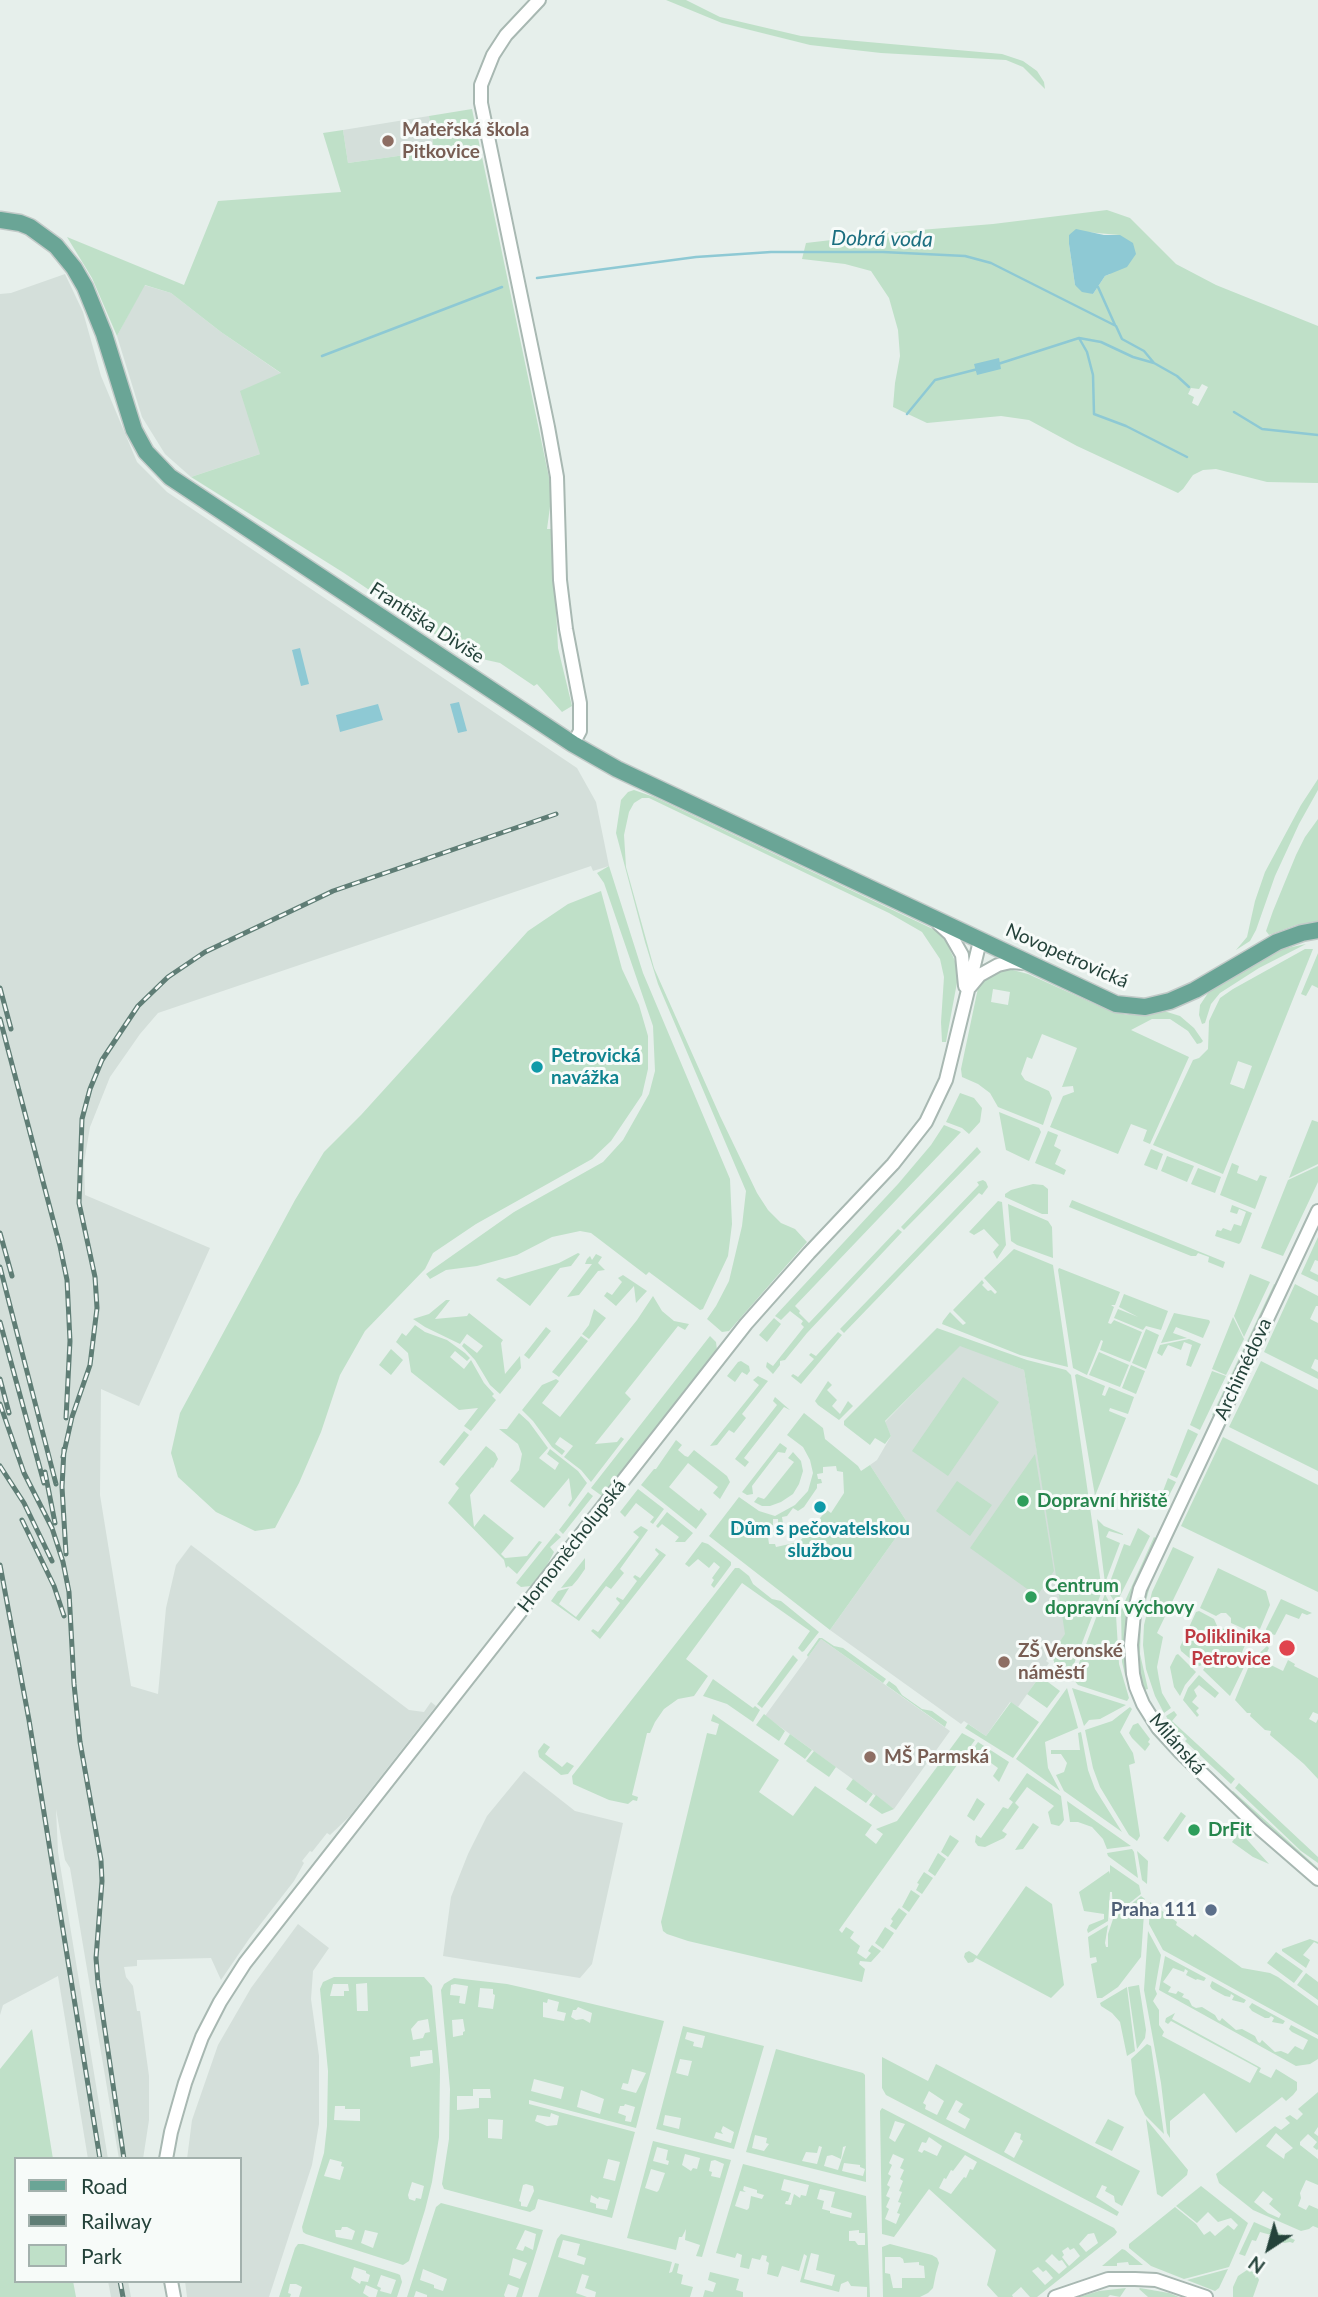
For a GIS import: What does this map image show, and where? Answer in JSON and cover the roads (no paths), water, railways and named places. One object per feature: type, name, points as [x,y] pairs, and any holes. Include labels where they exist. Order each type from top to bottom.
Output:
[{"type":"main road","name":"Františka Diviše","points":[[0,220],[20,223],[47,239],[74,268],[104,334],[134,430],[146,452],[162,470],[279,551],[573,744],[617,769],[915,909]]},
{"type":"main road","name":"Novopetrovická","points":[[915,909],[1107,1001],[1132,1007],[1160,1005],[1181,997],[1278,942],[1293,935],[1318,930]]},
{"type":"street","points":[[539,0],[506,35],[493,55],[481,85],[481,103],[557,477],[560,580],[580,703],[580,731],[573,744]]},
{"type":"street","points":[[915,909],[937,922],[956,944],[962,956],[965,993]]},
{"type":"street","name":"Hornoměcholupská","points":[[166,2157],[185,2083],[202,2037],[245,1963],[737,1334],[921,1130],[946,1080],[980,940]]},
{"type":"street","points":[[965,993],[981,975],[998,965],[1011,962],[1028,964]]},
{"type":"street","name":"Archimédova","points":[[1168,1527],[1318,1211]]},
{"type":"street","name":"Milánská","points":[[1168,1527],[1140,1588],[1134,1614],[1131,1645],[1133,1674],[1143,1704],[1158,1728],[1189,1761],[1283,1851],[1318,1879]]},
{"type":"street","points":[[1055,2297],[1108,2279],[1135,2279],[1156,2280],[1206,2297]]},
{"type":"water","points":[[1076,229],[1104,235],[1120,235],[1133,243],[1136,254],[1127,267],[1105,276],[1093,294],[1082,292],[1075,285],[1069,235]]},
{"type":"water","points":[[999,358],[1001,369],[977,375],[974,364]]},
{"type":"water","points":[[300,648],[309,684],[301,686],[292,650]]},
{"type":"water","points":[[459,702],[467,731],[458,733],[450,704]]},
{"type":"water","points":[[378,704],[383,720],[340,732],[336,715]]},
{"type":"waterway","name":"Dobrá voda","points":[[537,278],[696,257],[771,252],[883,252],[965,256],[991,263],[1116,326],[1122,339],[1144,351],[1154,363],[1177,376],[1189,387]]},
{"type":"waterway","name":"Dobrá voda","points":[[322,356],[502,287]]},
{"type":"waterway","points":[[1098,287],[1115,325]]},
{"type":"waterway","points":[[1079,338],[1087,352],[1093,375],[1094,414],[1126,426],[1187,457]]},
{"type":"waterway","points":[[998,364],[1079,338],[1101,342],[1133,357],[1154,363]]},
{"type":"waterway","points":[[907,414],[935,380],[978,369]]},
{"type":"waterway","name":"Dobrá voda","points":[[1234,412],[1262,429],[1318,435]]},
{"type":"railway","points":[[63,1457],[72,1417],[90,1365],[97,1308],[95,1277],[79,1203],[82,1119],[102,1060],[138,1006],[168,977],[205,952],[333,891],[556,814]]},
{"type":"railway","points":[[0,988],[11,1029]]},
{"type":"railway","points":[[0,1019],[67,1280],[70,1341],[66,1418]]},
{"type":"railway","points":[[0,1233],[12,1276]]},
{"type":"railway","points":[[0,1267],[56,1484]]},
{"type":"railway","points":[[0,1322],[44,1483]]},
{"type":"railway","points":[[0,1379],[9,1413]]},
{"type":"railway","points":[[0,1404],[24,1473],[52,1528],[69,1592],[80,1742],[101,1860],[96,1958],[98,1983],[124,2157]]},
{"type":"railway","points":[[64,1449],[62,1487],[66,1554]]},
{"type":"railway","points":[[0,1466],[24,1503],[52,1561]]},
{"type":"railway","points":[[45,1472],[55,1523]]},
{"type":"railway","points":[[22,1520],[54,1586],[64,1616]]},
{"type":"railway","points":[[0,1565],[29,1720],[100,2157]]},
{"type":"railway","points":[[120,2283],[123,2297]]},
{"type":"place","name":"Mateřská škola Pitkovice","points":[[388,141]]},
{"type":"place","name":"Petrovická navážka","points":[[537,1067]]},
{"type":"place","name":"Dopravní hřiště","points":[[1023,1501]]},
{"type":"place","name":"Dům s pečovatelskou službou","points":[[820,1507]]},
{"type":"place","name":"Centrum dopravní výchovy","points":[[1031,1597]]},
{"type":"place","name":"Poliklinika Petrovice","points":[[1287,1648]]},
{"type":"place","name":"ZŠ Veronské náměstí","points":[[1004,1662]]},
{"type":"place","name":"MŠ Parmská","points":[[870,1757]]},
{"type":"place","name":"DrFit","points":[[1194,1830]]},
{"type":"place","name":"Praha 111","points":[[1211,1910]]}]
